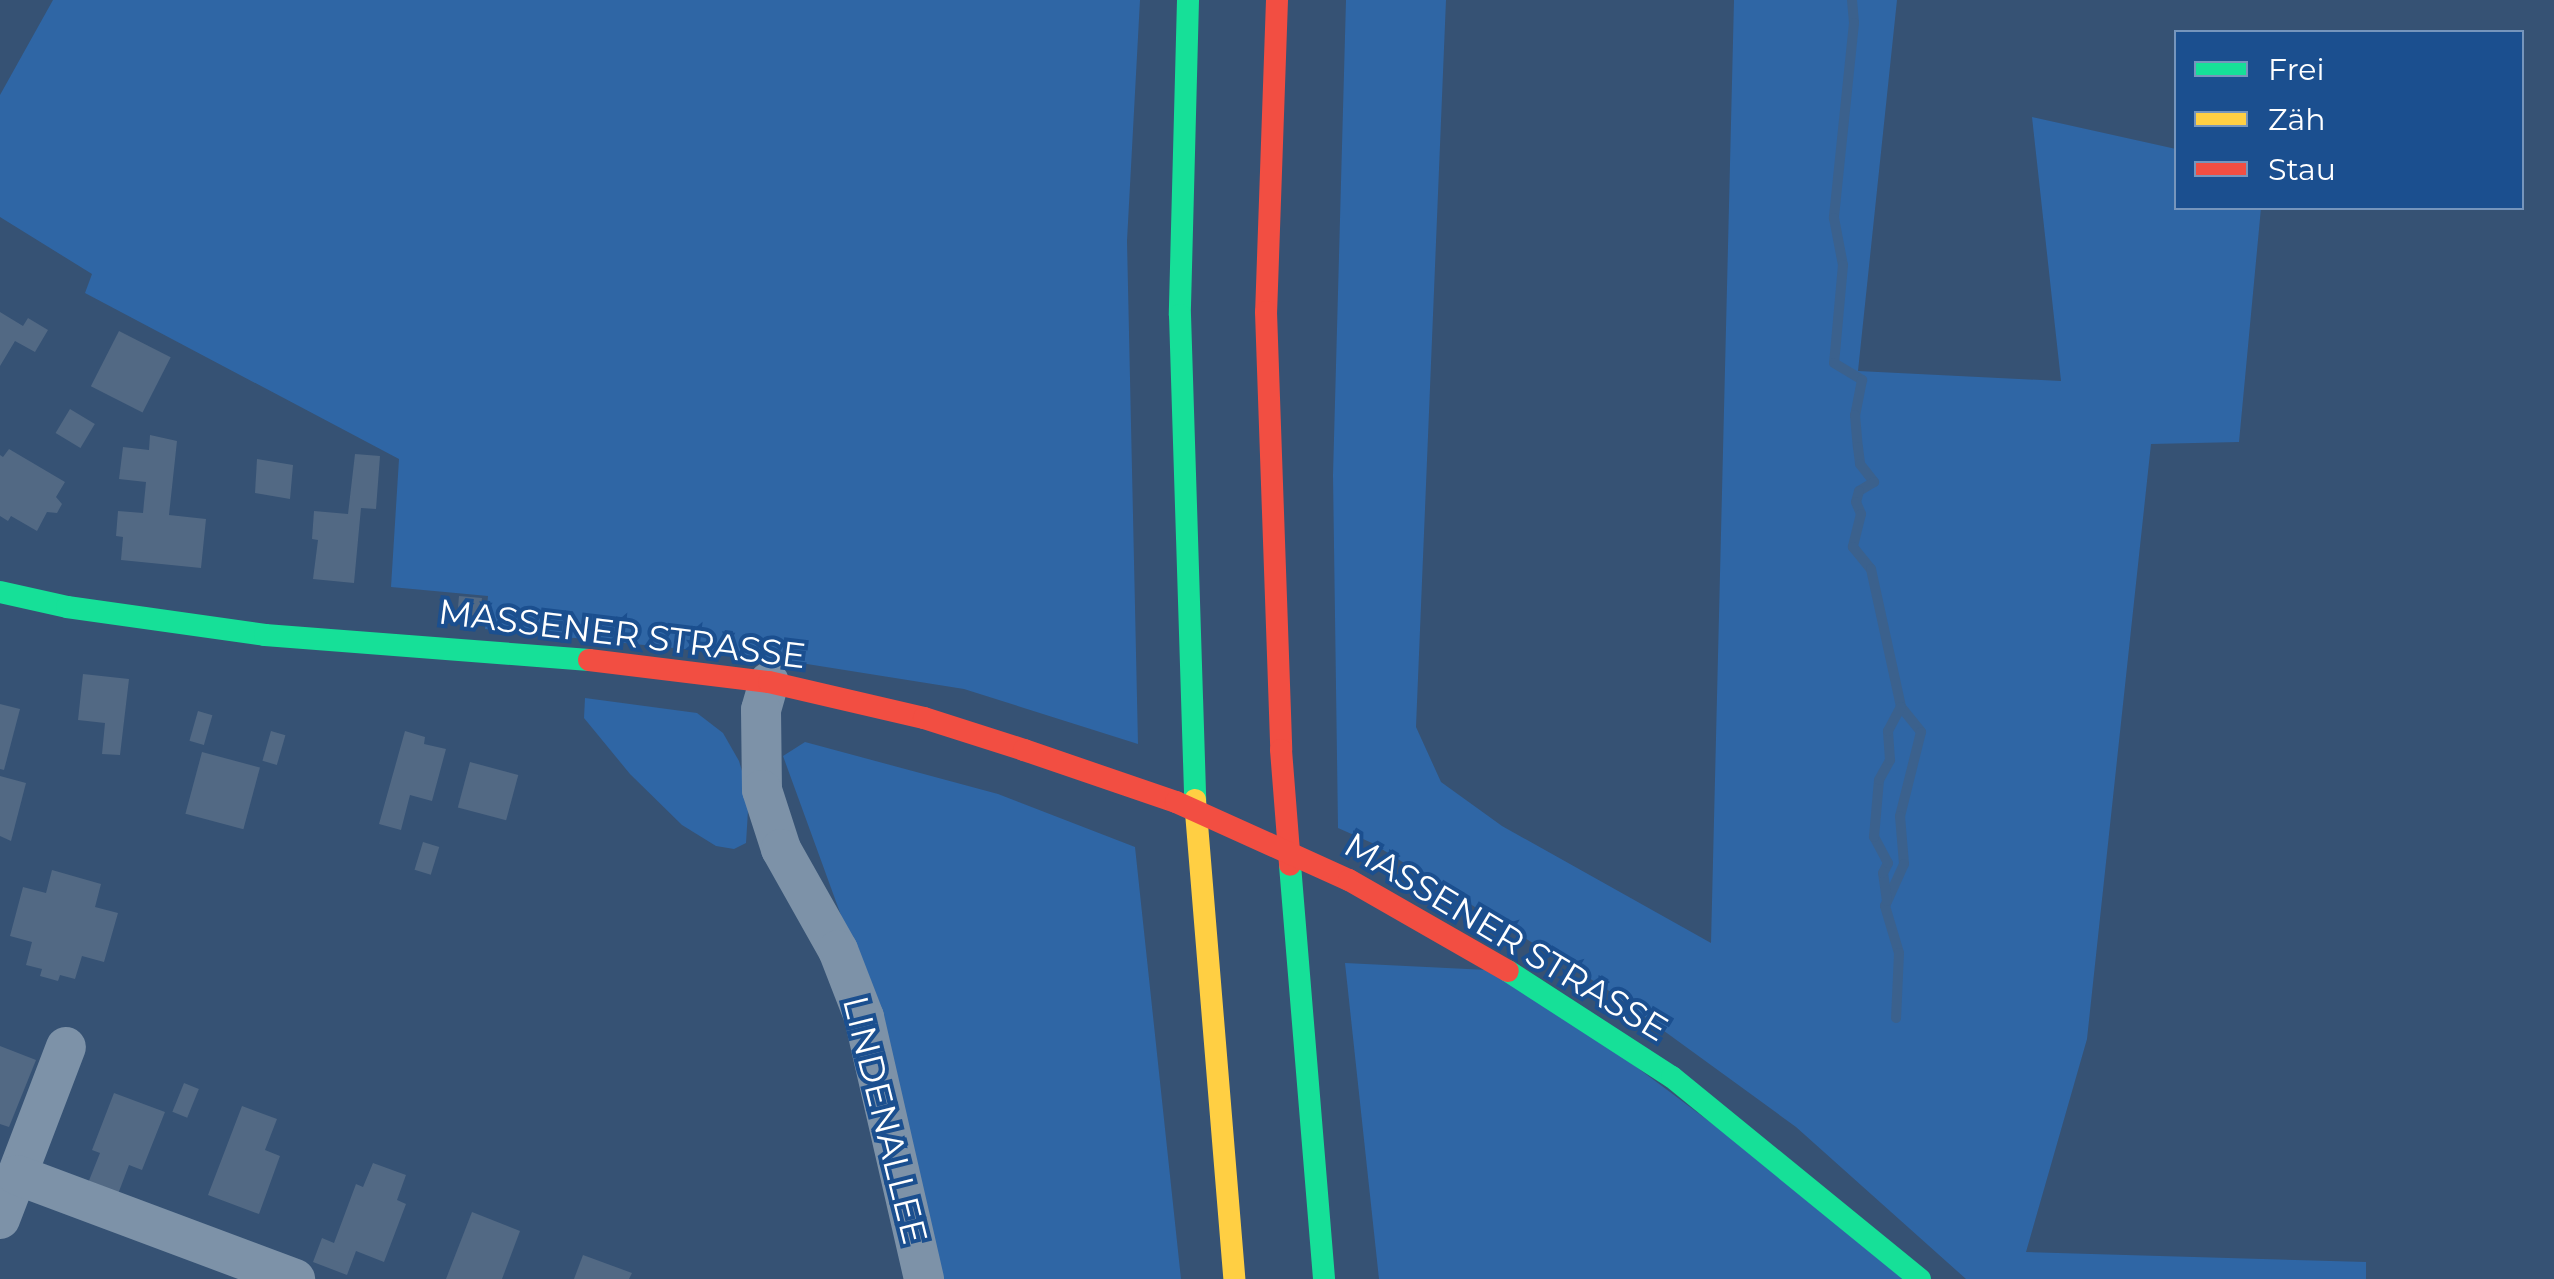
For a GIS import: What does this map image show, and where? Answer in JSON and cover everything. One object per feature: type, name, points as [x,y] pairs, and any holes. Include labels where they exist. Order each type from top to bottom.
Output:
[{"type":"main road","points":[[1188,0],[1180,315],[1192,754],[1234,1279]]},
{"type":"main road","points":[[1276,0],[1266,312],[1279,710],[1299,1007],[1324,1279]]},
{"type":"main road","name":"MASSENER STRASSE","points":[[0,592],[67,607],[265,635],[525,652],[769,682],[924,718],[1176,802],[1349,880],[1508,971],[1672,1077],[1920,1279]]},
{"type":"street","name":"LINDENALLEE","points":[[769,682],[761,710],[762,790],[781,849],[838,950],[864,1017],[924,1279]]},
{"type":"street","points":[[0,1219],[66,1047]]},
{"type":"street","points":[[17,1174],[295,1279]]},
{"type":"shaded area","points":[[53,0],[1140,0],[1127,241],[1138,744],[964,689],[763,657],[485,629],[488,596],[391,587],[399,459],[85,293],[92,274],[0,217],[0,95]]},
{"type":"shaded area","points":[[1346,0],[1446,0],[1416,727],[1441,782],[1502,826],[1711,943],[1734,0],[1897,0],[1858,371],[2061,381],[2032,117],[2174,149],[2174,210],[2261,210],[2239,442],[2151,444],[2087,1039],[2026,1252],[2366,1262],[2366,1279],[1966,1279],[1796,1127],[1605,988],[1372,843],[1338,828],[1333,475]]},
{"type":"shaded area","points":[[585,698],[697,713],[723,733],[739,761],[749,794],[746,843],[734,849],[716,846],[682,825],[630,774],[584,718]]},
{"type":"shaded area","points":[[805,742],[998,794],[1135,847],[1181,1279],[914,1279],[882,1028],[783,756]]},
{"type":"shaded area","points":[[1345,963],[1508,971],[1920,1279],[1379,1279]]},
{"type":"building","points":[[0,312],[23,326],[28,318],[48,330],[35,352],[15,341],[0,366]]},
{"type":"building","points":[[119,331],[171,357],[143,413],[91,386]]},
{"type":"building","points":[[70,409],[95,424],[80,448],[56,433]]},
{"type":"building","points":[[150,435],[177,441],[169,515],[206,519],[201,568],[121,560],[123,537],[116,536],[118,511],[143,513],[146,482],[119,479],[123,447],[149,450]]},
{"type":"building","points":[[9,449],[65,482],[56,497],[62,504],[57,513],[47,512],[37,531],[11,516],[8,521],[0,516],[0,455],[3,457]]},
{"type":"building","points":[[355,454],[380,456],[376,509],[361,508],[354,583],[313,579],[318,540],[312,539],[314,511],[348,514]]},
{"type":"building","points":[[257,459],[293,465],[290,499],[255,493]]},
{"type":"building","points":[[459,596],[482,598],[480,616],[457,614]]},
{"type":"building","points":[[83,674],[129,679],[120,755],[102,754],[105,723],[78,720]]},
{"type":"building","points":[[0,704],[20,709],[4,770],[0,769]]},
{"type":"building","points":[[198,711],[212,715],[204,745],[189,741]]},
{"type":"building","points":[[271,731],[285,735],[277,765],[262,761]]},
{"type":"building","points":[[405,731],[425,737],[424,744],[446,749],[432,801],[410,795],[401,830],[379,824]]},
{"type":"building","points":[[202,752],[260,768],[243,829],[185,814]]},
{"type":"building","points":[[470,762],[518,775],[506,820],[458,807]]},
{"type":"building","points":[[0,776],[26,783],[11,841],[0,836]]},
{"type":"building","points":[[423,842],[439,847],[431,875],[415,870]]},
{"type":"building","points":[[52,870],[101,884],[95,907],[118,913],[104,962],[82,956],[75,979],[60,975],[58,981],[40,976],[42,969],[26,965],[32,942],[10,936],[23,887],[46,893]]},
{"type":"building","points":[[0,1046],[36,1060],[9,1127],[0,1124]]},
{"type":"building","points":[[184,1083],[199,1089],[187,1118],[172,1112]]},
{"type":"building","points":[[114,1093],[165,1112],[142,1170],[129,1165],[118,1194],[88,1183],[100,1153],[92,1150]]},
{"type":"building","points":[[242,1106],[277,1119],[265,1150],[280,1156],[259,1214],[208,1195]]},
{"type":"building","points":[[373,1163],[406,1175],[397,1200],[406,1204],[384,1262],[356,1251],[347,1275],[313,1262],[322,1238],[334,1243],[356,1184],[363,1187]]},
{"type":"building","points":[[472,1212],[520,1231],[502,1279],[446,1279]]},
{"type":"building","points":[[583,1255],[632,1273],[629,1279],[574,1279]]},
{"type":"waterway","points":[[1852,0],[1854,23],[1834,218],[1843,265],[1834,363],[1862,380],[1855,415],[1860,464],[1874,482],[1859,491],[1856,502],[1861,514],[1853,547],[1871,569],[1901,707],[1921,732],[1900,816],[1904,864],[1885,906],[1899,953],[1896,1018]]},
{"type":"waterway","points":[[1887,901],[1883,873],[1888,863],[1874,837],[1879,780],[1890,760],[1888,731],[1901,707]]},
{"type":"traffic: fast","points":[[1188,0],[1180,315],[1195,800]]},
{"type":"traffic: fast","points":[[0,592],[67,607],[265,635],[589,660]]},
{"type":"traffic: fast","points":[[1290,865],[1324,1279]]},
{"type":"traffic: fast","points":[[1508,971],[1672,1077],[1920,1279]]},
{"type":"traffic: slow","points":[[1195,800],[1234,1279]]},
{"type":"traffic: jam","points":[[1277,0],[1266,312],[1281,750],[1290,865]]},
{"type":"traffic: jam","points":[[589,660],[769,682],[924,718],[1024,750]]},
{"type":"traffic: jam","points":[[1024,750],[1176,802],[1349,880],[1508,971]]}]
